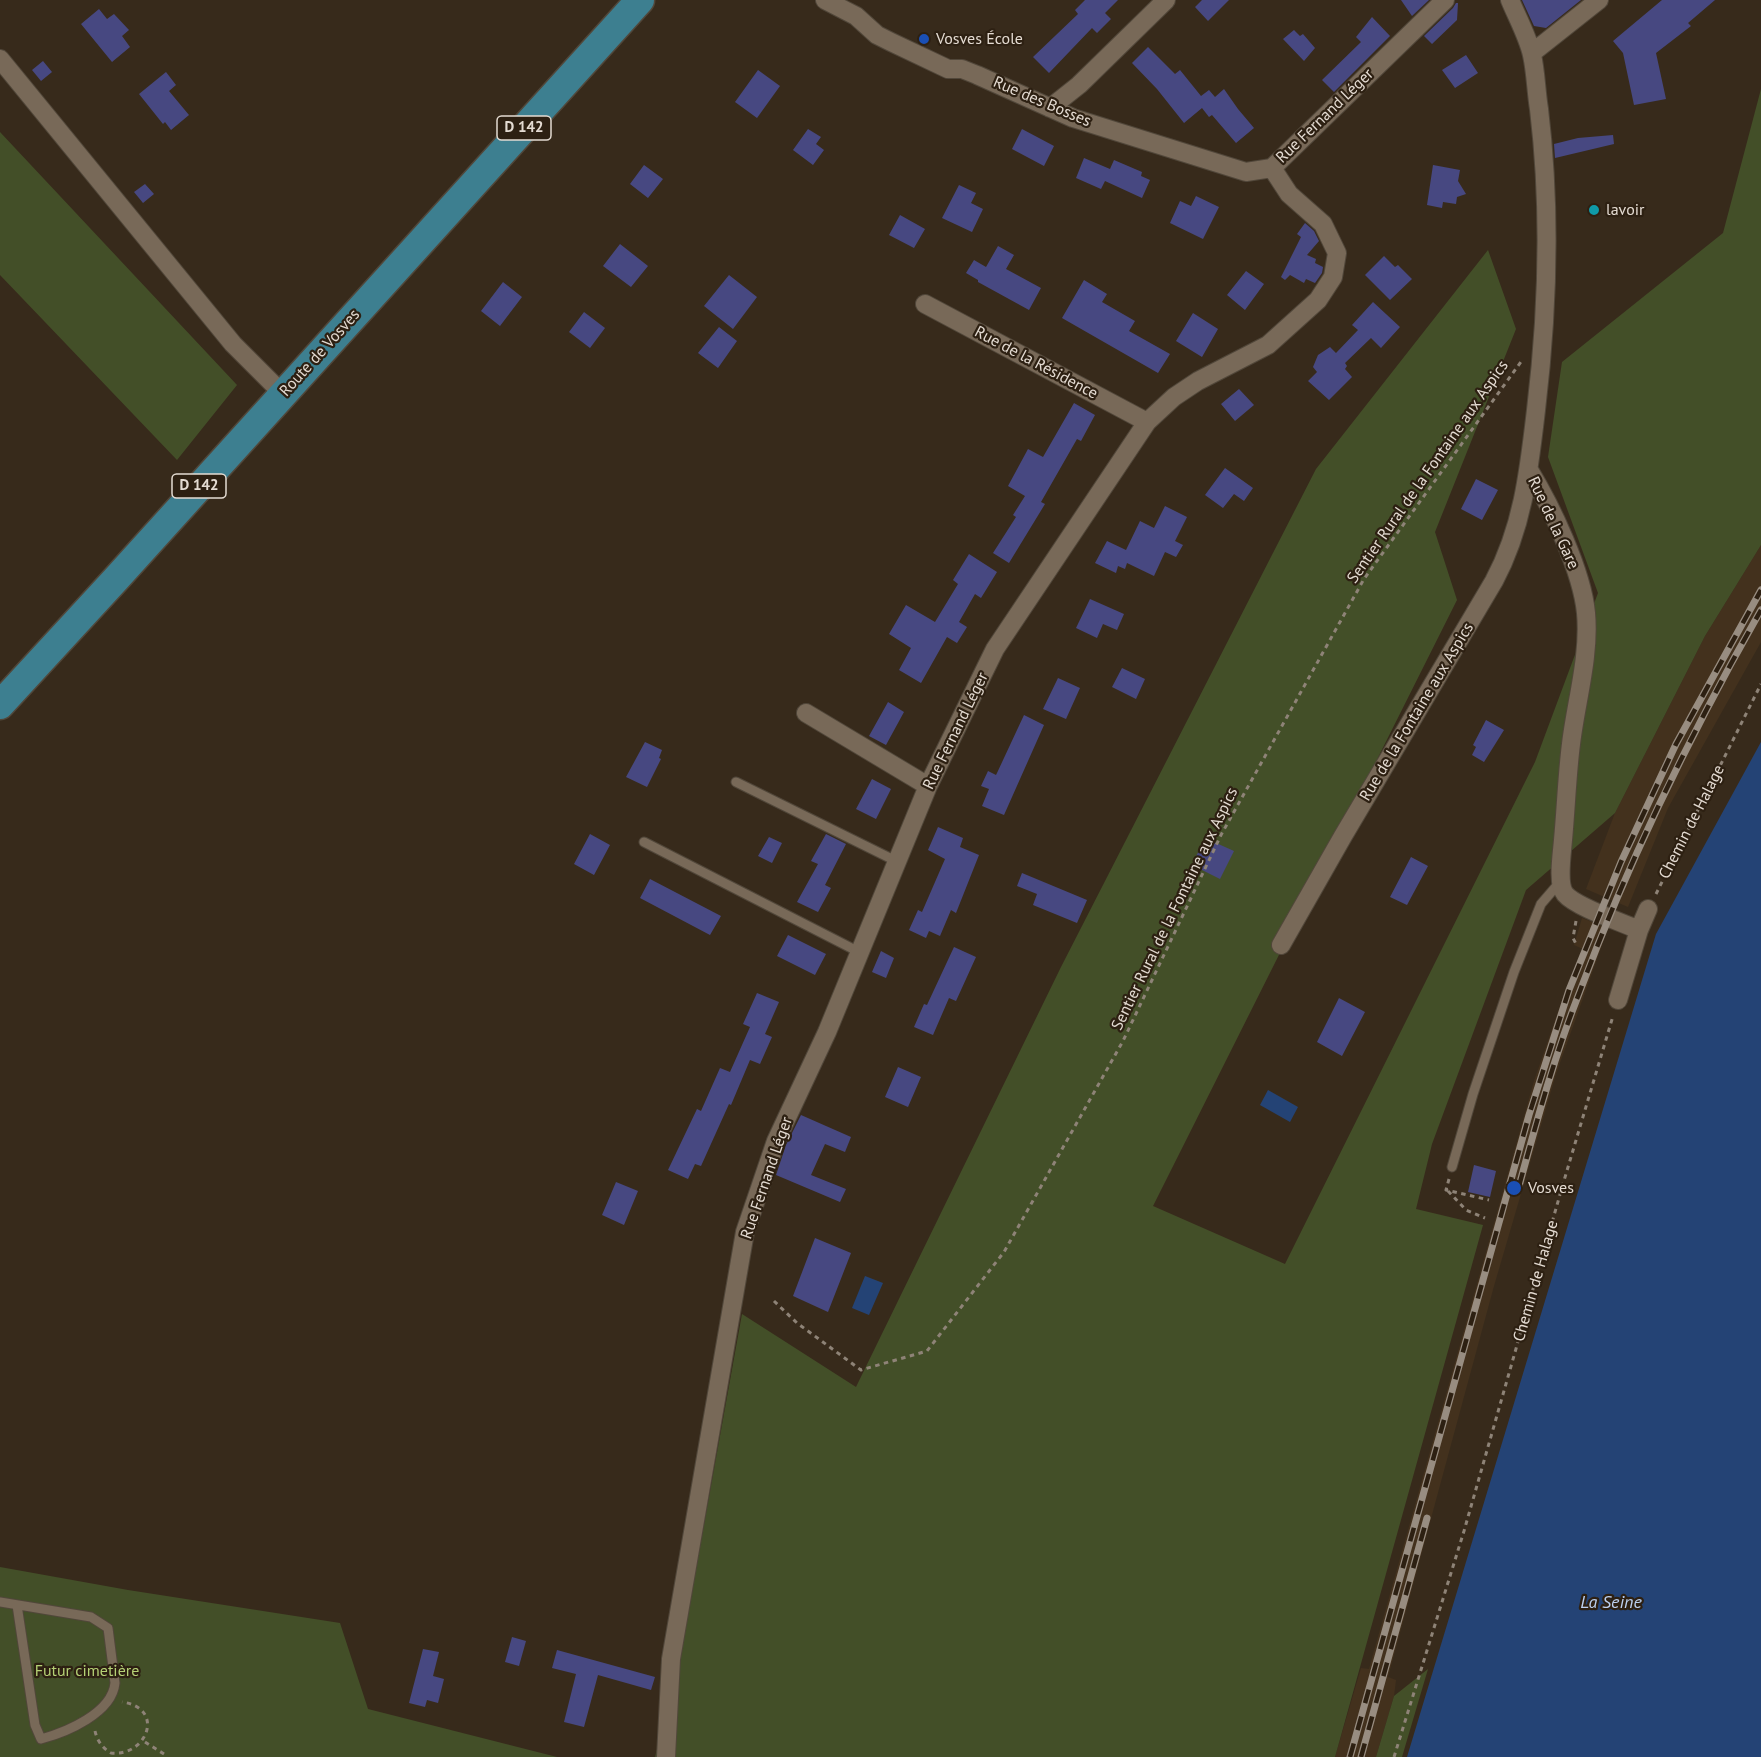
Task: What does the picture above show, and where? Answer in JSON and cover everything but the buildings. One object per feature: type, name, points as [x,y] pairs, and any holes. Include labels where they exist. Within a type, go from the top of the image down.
[{"type":"main road","name":"Route de Vosves","points":[[0,705],[640,0]]},
{"type":"street","name":"Rue des Bosses","points":[[825,0],[856,16],[877,35],[891,42],[948,69],[962,69],[1073,118],[1246,172],[1272,168]]},
{"type":"street","points":[[1050,108],[1079,85],[1166,0]]},
{"type":"street","name":"Rue Fernand Léger","points":[[666,1757],[671,1659],[745,1232],[776,1141],[828,1032],[928,786],[995,649],[1147,422],[1174,397],[1198,381],[1268,345],[1318,300],[1333,277],[1337,253],[1323,224],[1289,194],[1272,168],[1445,0]]},
{"type":"street","name":"Rue de la Gare","points":[[1510,0],[1532,53],[1542,139],[1547,239],[1545,329],[1529,470],[1546,500],[1581,585],[1586,615],[1586,644],[1570,745],[1561,880]]},
{"type":"street","points":[[1532,53],[1599,0]]},
{"type":"street","points":[[0,60],[233,344],[283,394]]},
{"type":"street","name":"Rue de la Résidence","points":[[925,304],[1147,422]]},
{"type":"street","name":"Rue de la Fontaine aux Aspics","points":[[1281,945],[1504,562],[1516,532],[1529,470]]},
{"type":"street","points":[[806,713],[928,786]]},
{"type":"street","points":[[1561,880],[1565,894],[1581,905],[1639,930]]},
{"type":"street","points":[[1618,1000],[1639,930],[1648,909]]},
{"type":"lane","points":[[736,782],[898,862]]},
{"type":"lane","points":[[644,842],[861,953]]},
{"type":"lane","points":[[1452,1167],[1473,1095],[1514,972],[1541,904],[1561,880]]},
{"type":"lane","points":[[0,1602],[91,1617],[108,1628],[115,1683],[111,1698],[95,1714],[60,1734],[41,1739],[35,1725],[17,1605]]},
{"type":"path","name":"Sentier Rural de la Fontaine aux Aspics","points":[[774,1301],[797,1323],[861,1370],[927,1351],[1004,1252],[1123,1041],[1221,835],[1364,579],[1524,358]]},
{"type":"path","name":"Chemin de Halage","points":[[1648,909],[1761,684]]},
{"type":"path","points":[[1577,946],[1573,938],[1574,927],[1581,905]]},
{"type":"path","name":"Chemin de Halage","points":[[1394,1757],[1464,1531],[1618,1000]]},
{"type":"path","points":[[1446,1190],[1452,1167]]},
{"type":"path","points":[[1446,1190],[1489,1200]]},
{"type":"path","points":[[1446,1190],[1466,1210],[1485,1218]]},
{"type":"path","points":[[95,1714],[96,1737],[106,1750],[114,1754],[130,1754],[138,1750],[144,1742],[148,1728],[143,1712],[129,1703],[111,1698]]},
{"type":"path","points":[[144,1742],[164,1754]]},
{"type":"shaded area","points":[[1761,545],[1761,642],[1668,808],[1628,907],[1586,889],[1615,813],[1705,636]]},
{"type":"shaded area","points":[[1582,918],[1608,928],[1556,1074],[1494,1286],[1388,1677],[1396,1680],[1394,1696],[1376,1757],[1335,1757],[1361,1668],[1369,1669],[1534,1081],[1566,989],[1583,949],[1574,945]]},
{"type":"green space","points":[[1761,89],[1761,545],[1705,636],[1615,813],[1526,890],[1432,1144],[1416,1209],[1483,1225],[1335,1757],[655,1757],[683,1641],[742,1314],[856,1387],[1061,967],[1316,469],[1488,250],[1516,329],[1435,532],[1457,600],[1153,1206],[1285,1264],[1535,762],[1598,593],[1548,457],[1562,362],[1723,233]]},
{"type":"green space","points":[[0,132],[237,385],[177,460],[0,275]]},
{"type":"green space","name":"Futur cimetière","points":[[0,1567],[128,1590],[340,1623],[368,1709],[557,1757],[0,1757]]},
{"type":"green space","points":[[1428,1669],[1402,1757],[1376,1757],[1394,1696]]},
{"type":"water","name":"La Seine","points":[[1761,742],[1761,1757],[1407,1757],[1656,934]]},
{"type":"water","points":[[1268,1090],[1298,1107],[1290,1122],[1260,1105]]},
{"type":"water","points":[[865,1276],[883,1283],[869,1315],[852,1308]]},
{"type":"railway","points":[[1350,1757],[1529,1115],[1569,990],[1621,862],[1676,744],[1761,590]]},
{"type":"railway","points":[[1519,1186],[1562,1039],[1599,941],[1686,749],[1761,610]]},
{"type":"railway","points":[[1361,1757],[1427,1518]]},
{"type":"place","name":"Vosves École","points":[[924,39]]},
{"type":"place","name":"lavoir","points":[[1594,210]]},
{"type":"place","name":"Vosves","points":[[1514,1188]]}]
